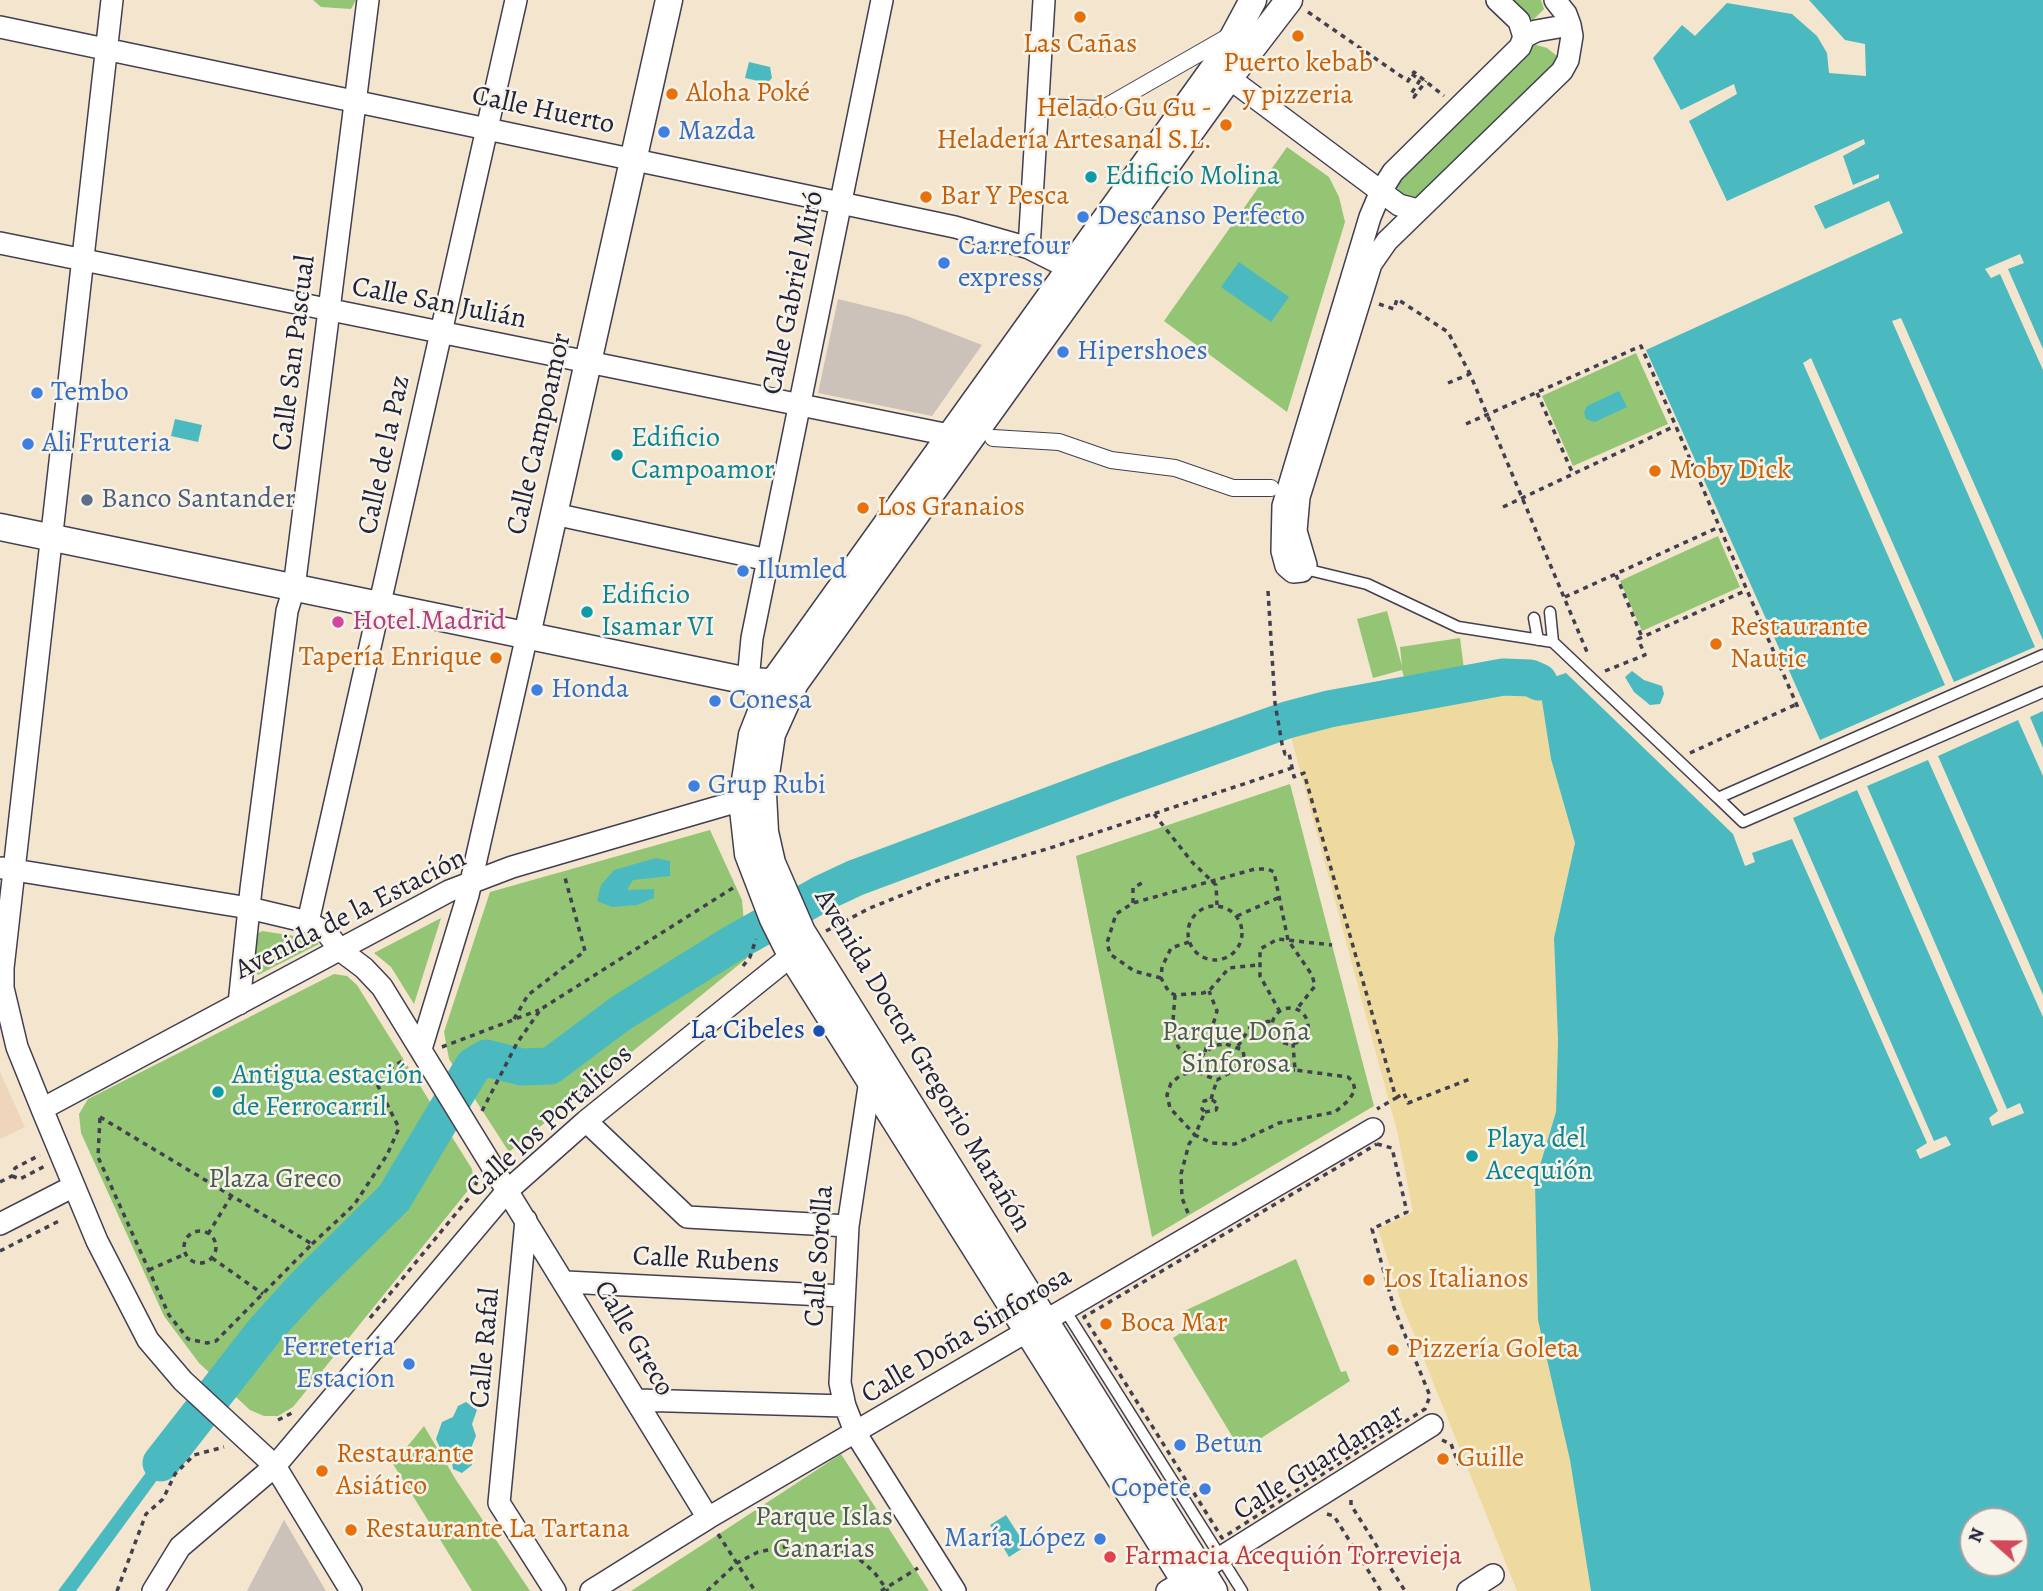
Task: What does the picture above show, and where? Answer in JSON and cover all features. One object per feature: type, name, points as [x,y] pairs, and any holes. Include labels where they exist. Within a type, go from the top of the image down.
[{"type":"street","points":[[113,0],[53,538],[7,869],[3,988],[17,1047],[42,1110],[132,1311],[158,1354],[183,1381],[275,1466],[351,1591]]},
{"type":"street","name":"Calle San Pascual","points":[[239,1004],[287,611],[294,588],[368,0]]},
{"type":"street","name":"Calle de la Paz","points":[[308,922],[516,0]]},
{"type":"street","name":"Calle Campoamor","points":[[472,881],[669,0]]},
{"type":"street","name":"Calle Gabriel Miró","points":[[772,683],[752,638],[882,0]]},
{"type":"street","points":[[1029,247],[1044,0]]},
{"type":"street","name":"Avenida Doctor Gregorio Marañón","points":[[1196,1580],[1046,1321],[755,873],[738,801],[752,735],[772,683],[1238,31],[1253,0]]},
{"type":"street","points":[[1270,0],[1229,78],[1399,205],[1418,210]]},
{"type":"street","points":[[1497,0],[1519,21],[1524,37],[1520,47],[1393,172],[1370,217],[1283,506],[1280,528],[1284,559],[1293,572],[1305,569],[1296,531],[1299,497],[1365,279],[1377,253],[1562,71],[1571,47],[1570,25],[1555,0]]},
{"type":"street","name":"Avenida Doctor Gregorio Marañón","points":[[772,683],[1229,78],[1296,4]]},
{"type":"street","points":[[1524,37],[1536,31],[1570,25]]},
{"type":"street","name":"Calle Huerto","points":[[0,27],[955,227],[1029,247],[1069,268]]},
{"type":"street","points":[[1036,107],[1102,109],[1238,31]]},
{"type":"street","name":"Calle San Julián","points":[[0,243],[949,435]]},
{"type":"street","points":[[993,438],[1059,442],[1111,460],[1175,468],[1233,488],[1271,488]]},
{"type":"street","points":[[554,514],[768,560]]},
{"type":"street","points":[[0,527],[772,683]]},
{"type":"street","name":"Avenida Doctor Gregorio Marañón","points":[[755,873],[763,814],[765,764],[780,711],[772,683]]},
{"type":"street","name":"Avenida de la Estación","points":[[42,1110],[429,900],[472,881],[738,801]]},
{"type":"street","points":[[7,869],[249,908],[308,922],[327,933],[340,950],[382,987],[423,1052],[474,1121],[507,1191]]},
{"type":"street","points":[[423,1052],[472,881]]},
{"type":"street","name":"Avenida Doctor Gregorio Marañón","points":[[801,941],[870,1080],[1046,1321]]},
{"type":"street","name":"Calle los Portalicos","points":[[153,1591],[166,1564],[194,1532],[275,1466],[507,1191],[586,1121],[801,941]]},
{"type":"street","name":"Calle Sorolla","points":[[870,1080],[848,1226],[841,1383],[845,1406],[856,1434],[955,1591]]},
{"type":"street","points":[[586,1121],[687,1217],[848,1226]]},
{"type":"street","name":"Calle Doña Sinforosa","points":[[591,1591],[708,1518],[856,1434],[1375,1127]]},
{"type":"street","points":[[0,1224],[74,1186]]},
{"type":"street","name":"Calle Greco","points":[[507,1191],[566,1282],[708,1518]]},
{"type":"street","name":"Calle Rafal","points":[[526,1220],[499,1503],[555,1591]]},
{"type":"street","name":"Calle Rubens","points":[[566,1282],[843,1296]]},
{"type":"street","points":[[636,1400],[845,1406]]},
{"type":"street","name":"Calle Guardamar","points":[[1196,1580],[1428,1427]]},
{"type":"street","points":[[1468,1591],[1493,1575]]},
{"type":"lane","points":[[1305,569],[1367,584],[1458,627],[1553,642],[1743,822],[2043,692]]},
{"type":"lane","points":[[1550,612],[1553,642]]},
{"type":"lane","points":[[1534,618],[1538,640]]},
{"type":"lane","points":[[1718,798],[2043,655]]},
{"type":"lane","points":[[1196,1580],[1242,1591]]},
{"type":"path","points":[[1296,4],[1408,81],[1412,74]]},
{"type":"path","points":[[1412,74],[1414,72],[1446,97]]},
{"type":"path","points":[[1412,74],[1420,80],[1411,94],[1414,97],[1426,81]]},
{"type":"path","points":[[1377,304],[1394,309],[1397,299],[1448,332],[1488,414],[1591,662]]},
{"type":"path","points":[[1466,424],[1641,346],[1799,710]]},
{"type":"path","points":[[1447,383],[1470,374]]},
{"type":"path","points":[[1537,392],[1573,474]]},
{"type":"path","points":[[1503,508],[1675,426]]},
{"type":"path","points":[[1565,597],[1719,527]]},
{"type":"path","points":[[1616,575],[1643,637]]},
{"type":"path","points":[[1597,675],[1645,655],[1638,639],[1747,590]]},
{"type":"path","points":[[1268,591],[1275,703],[1282,744],[1285,754],[1289,753],[1294,777],[1304,773],[1396,1098]]},
{"type":"path","points":[[1684,756],[1797,704]]},
{"type":"path","points":[[801,941],[870,908],[942,879],[1154,814],[1292,768]]},
{"type":"path","points":[[1154,814],[1192,862],[1213,880],[1218,894],[1217,905]]},
{"type":"path","points":[[514,1019],[527,995],[585,951],[563,867]]},
{"type":"path","points":[[1161,978],[1134,971],[1110,954],[1107,943],[1116,914],[1133,903],[1213,880],[1255,869],[1274,872],[1288,940],[1312,975],[1315,986],[1296,1010],[1280,1012],[1273,1021],[1253,1023],[1238,1046]]},
{"type":"path","points":[[312,1244],[100,1117],[98,1157],[175,1325],[181,1334],[197,1343],[216,1341],[354,1205],[387,1155],[398,1128],[374,1077],[423,1052],[541,1009],[755,873]]},
{"type":"path","points":[[1133,903],[1133,888],[1142,883]]},
{"type":"path","points":[[1237,916],[1280,897]]},
{"type":"path","points":[[1217,905],[1237,916],[1242,931],[1239,946],[1228,957],[1212,960],[1198,954],[1189,942],[1188,926],[1196,913],[1217,905]]},
{"type":"path","points":[[1280,1012],[1260,976],[1258,953],[1265,944],[1278,939],[1332,945]]},
{"type":"path","points":[[1189,942],[1171,948],[1162,967],[1161,978],[1169,992],[1175,995],[1191,996],[1209,991],[1229,968],[1258,965]]},
{"type":"path","points":[[1228,957],[1229,968]]},
{"type":"path","points":[[1197,1063],[1205,1052],[1217,1011],[1209,991]]},
{"type":"path","points":[[1175,995],[1173,1021],[1178,1047],[1184,1056],[1197,1063],[1199,1070],[1209,1079],[1217,1080],[1245,1064],[1262,1070],[1295,1070],[1348,1077],[1353,1082],[1354,1090],[1349,1100],[1335,1112],[1279,1123],[1235,1144],[1212,1143],[1195,1135],[1170,1108],[1167,1096],[1171,1083],[1181,1075],[1199,1070]]},
{"type":"path","points":[[474,1121],[517,1043],[541,1009]]},
{"type":"path","points":[[1273,1021],[1277,1039],[1293,1044],[1303,1038],[1308,1028],[1305,1017],[1296,1010]]},
{"type":"path","points":[[1293,1044],[1295,1070]]},
{"type":"path","points":[[1205,1052],[1216,1045],[1238,1046]]},
{"type":"path","points":[[1238,1046],[1246,1057],[1245,1064]]},
{"type":"path","points":[[1459,1465],[1451,1444],[1428,1427],[1425,1409],[1430,1396],[1394,1308],[1372,1228],[1406,1212],[1392,1148],[1375,1127],[1396,1098],[1404,1093],[1408,1104],[1471,1079]]},
{"type":"path","points":[[1190,1217],[1180,1189],[1183,1162],[1205,1112],[1202,1105],[1211,1099],[1217,1080]]},
{"type":"path","points":[[1205,1112],[1213,1112],[1218,1107],[1211,1099]]},
{"type":"path","points":[[0,1182],[12,1176],[15,1168],[42,1155]]},
{"type":"path","points":[[12,1176],[20,1179],[43,1167]]},
{"type":"path","points":[[362,1327],[472,1194],[478,1179]]},
{"type":"path","points":[[208,1234],[232,1195]]},
{"type":"path","points":[[0,1251],[59,1221]]},
{"type":"path","points":[[197,1231],[208,1234],[216,1248],[212,1258],[198,1263],[185,1254],[187,1237],[197,1231]]},
{"type":"path","points":[[149,1270],[185,1254]]},
{"type":"path","points":[[212,1258],[263,1294]]},
{"type":"path","points":[[278,1420],[293,1411]]},
{"type":"path","points":[[117,1591],[146,1514],[163,1499],[175,1475],[194,1455],[224,1447]]},
{"type":"path","points":[[1352,1494],[1350,1505],[1405,1591]]},
{"type":"path","points":[[1329,1514],[1334,1516],[1381,1591]]},
{"type":"path","points":[[708,1518],[755,1591]]},
{"type":"path","points":[[707,1591],[737,1563],[779,1546],[821,1545],[859,1559],[887,1589]]},
{"type":"path","points":[[881,1591],[921,1566]]},
{"type":"shaded area","points":[[838,299],[907,316],[982,345],[932,416],[818,393]]},
{"type":"shaded area","points":[[0,1072],[25,1127],[0,1139]]},
{"type":"shaded area","points":[[284,1520],[326,1591],[247,1591]]},
{"type":"green space","points":[[313,0],[356,0],[351,9],[321,7]]},
{"type":"green space","points":[[1509,0],[1541,0],[1544,9],[1532,21]]},
{"type":"green space","points":[[1533,44],[1547,48],[1557,56],[1555,69],[1417,197],[1404,196],[1396,187],[1401,175]]},
{"type":"green space","points":[[1287,147],[1329,177],[1339,197],[1345,222],[1287,412],[1164,321]]},
{"type":"green space","points":[[1636,353],[1668,424],[1573,466],[1542,396]]},
{"type":"green space","points":[[1718,536],[1740,587],[1642,631],[1620,581]]},
{"type":"green space","points":[[1387,611],[1402,666],[1400,647],[1460,638],[1464,669],[1404,677],[1402,670],[1373,678],[1357,619]]},
{"type":"green space","name":"Parque Doña Sinforosa","points":[[1290,784],[1374,1106],[1152,1237],[1076,856]]},
{"type":"green space","points":[[710,830],[742,900],[747,958],[509,1152],[449,1059],[444,1032],[490,892]]},
{"type":"green space","points":[[441,918],[414,1004],[391,967],[374,953]]},
{"type":"green space","points":[[262,931],[314,939],[319,944],[258,975],[251,968],[257,934]]},
{"type":"green space","name":"Plaza Greco","points":[[334,974],[347,976],[357,985],[472,1169],[474,1183],[293,1407],[278,1416],[264,1416],[250,1410],[199,1363],[164,1316],[81,1133],[79,1114],[88,1099]]},
{"type":"green space","points":[[1296,1259],[1341,1372],[1346,1371],[1350,1381],[1241,1451],[1173,1338],[1188,1328],[1180,1313]]},
{"type":"green space","points":[[424,1426],[456,1480],[530,1591],[472,1591],[393,1464]]},
{"type":"green space","name":"Parque Islas Canarias","points":[[841,1454],[929,1591],[631,1591],[719,1534]]},
{"type":"sand","name":"Playa del Acequión","points":[[1539,682],[1551,759],[1575,843],[1554,938],[1558,1040],[1556,1112],[1535,1182],[1570,1460],[1591,1591],[1517,1591],[1402,1305],[1378,1229],[1413,1212],[1397,1131],[1291,737],[1403,705],[1516,690],[1521,695]]},
{"type":"water","points":[[1809,0],[2043,0],[2043,349],[2008,269],[2024,263],[2020,254],[1985,269],[1991,278],[2000,274],[2043,370],[2043,640],[1901,318],[1892,321],[2035,647],[1954,682],[1811,358],[1803,363],[1945,685],[1820,740],[1646,350],[1903,233],[1889,201],[1825,229],[1814,206],[1879,178],[1879,174],[1853,185],[1843,156],[1865,144],[1864,139],[1727,201],[1689,121],[1737,94],[1734,84],[1681,110],[1653,58],[1682,25],[1695,36],[1727,3],[1792,14],[1817,36],[1827,53],[1829,73],[1866,76],[1865,44],[1845,40]]},
{"type":"water","points":[[749,62],[770,67],[772,78],[767,83],[745,78]]},
{"type":"water","points":[[1239,262],[1289,297],[1271,322],[1221,287]]},
{"type":"water","points":[[1619,391],[1627,407],[1595,422],[1586,419],[1584,412],[1587,406]]},
{"type":"water","points":[[175,419],[202,425],[198,442],[171,436]]},
{"type":"water","points":[[1632,671],[1644,680],[1662,686],[1664,694],[1660,704],[1650,705],[1634,692],[1625,677]]},
{"type":"water","points":[[1566,673],[1733,834],[1745,866],[1755,862],[1752,853],[1792,839],[1927,1143],[1916,1150],[1920,1159],[1951,1145],[1946,1136],[1934,1141],[1793,818],[1857,790],[1998,1111],[1989,1118],[1992,1126],[2024,1113],[2020,1103],[2007,1109],[1867,786],[1928,760],[2043,1017],[2043,1591],[1591,1591],[1570,1460],[1538,1320],[1535,1182],[1556,1112],[1558,1040],[1554,938],[1575,843],[1551,759],[1539,682]]},
{"type":"water","points":[[2043,711],[2043,748],[2030,717]]},
{"type":"water","points":[[2018,720],[2043,776],[2043,995],[1938,756]]},
{"type":"water","points":[[656,858],[670,861],[670,876],[633,880],[627,890],[654,889],[654,898],[637,905],[612,907],[597,901],[601,885],[614,870]]},
{"type":"water","points":[[466,1402],[477,1410],[472,1424],[476,1436],[469,1453],[472,1465],[462,1473],[453,1469],[451,1457],[441,1450],[436,1439],[442,1422],[453,1417],[458,1406]]},
{"type":"water","points":[[185,1420],[195,1428],[76,1591],[58,1591]]},
{"type":"water","points":[[1006,1515],[1026,1546],[1009,1557],[990,1525]]},
{"type":"waterway","points":[[161,1463],[265,1330],[305,1286],[394,1198],[473,1066],[486,1058],[522,1067],[550,1066],[621,1013],[732,944],[823,893],[855,878],[1118,780],[1287,720],[1329,709],[1503,677],[1530,678],[1539,682]]},
{"type":"place","name":"Las Cañas","points":[[1080,17]]},
{"type":"place","name":"Puerto kebab y pizzeria","points":[[1298,36]]},
{"type":"place","name":"Aloha Poké","points":[[672,94]]},
{"type":"place","name":"Helado Gu Gu - Heladería Artesanal S.L.","points":[[1226,125]]},
{"type":"place","name":"Mazda","points":[[664,132]]},
{"type":"place","name":"Edificio Molina","points":[[1091,177]]},
{"type":"place","name":"Bar Y Pesca","points":[[926,197]]},
{"type":"place","name":"Descanso Perfecto","points":[[1083,217]]},
{"type":"place","name":"Carrefour express","points":[[944,263]]},
{"type":"place","name":"Hipershoes","points":[[1063,352]]},
{"type":"place","name":"Tembo","points":[[37,393]]},
{"type":"place","name":"Ali Fruteria","points":[[28,444]]},
{"type":"place","name":"Edificio Campoamor","points":[[617,455]]},
{"type":"place","name":"Moby Dick","points":[[1655,471]]},
{"type":"place","name":"Banco Santander","points":[[87,500]]},
{"type":"place","name":"Los Granaios","points":[[863,508]]},
{"type":"place","name":"Ilumled","points":[[743,571]]},
{"type":"place","name":"Edificio Isamar VI","points":[[587,612]]},
{"type":"place","name":"Hotel Madrid","points":[[338,622]]},
{"type":"place","name":"Restaurante Nautic","points":[[1716,644]]},
{"type":"place","name":"Tapería Enrique","points":[[496,658]]},
{"type":"place","name":"Honda","points":[[537,690]]},
{"type":"place","name":"Conesa","points":[[715,701]]},
{"type":"place","name":"Grup Rubi","points":[[694,786]]},
{"type":"place","name":"La Cibeles","points":[[819,1031]]},
{"type":"place","name":"Antigua estación de Ferrocarril","points":[[218,1092]]},
{"type":"place","name":"Playa del Acequión","points":[[1472,1156]]},
{"type":"place","name":"Los Italianos","points":[[1369,1280]]},
{"type":"place","name":"Boca Mar","points":[[1106,1324]]},
{"type":"place","name":"Pizzería Goleta","points":[[1393,1350]]},
{"type":"place","name":"Ferreteria Estacion","points":[[409,1364]]},
{"type":"place","name":"Betun","points":[[1180,1445]]},
{"type":"place","name":"Guille","points":[[1443,1459]]},
{"type":"place","name":"Restaurante Asiático","points":[[322,1471]]},
{"type":"place","name":"Copete","points":[[1205,1489]]},
{"type":"place","name":"Restaurante La Tartana","points":[[351,1530]]},
{"type":"place","name":"María López","points":[[1100,1539]]},
{"type":"place","name":"Farmacia Acequión Torrevieja","points":[[1110,1557]]}]
